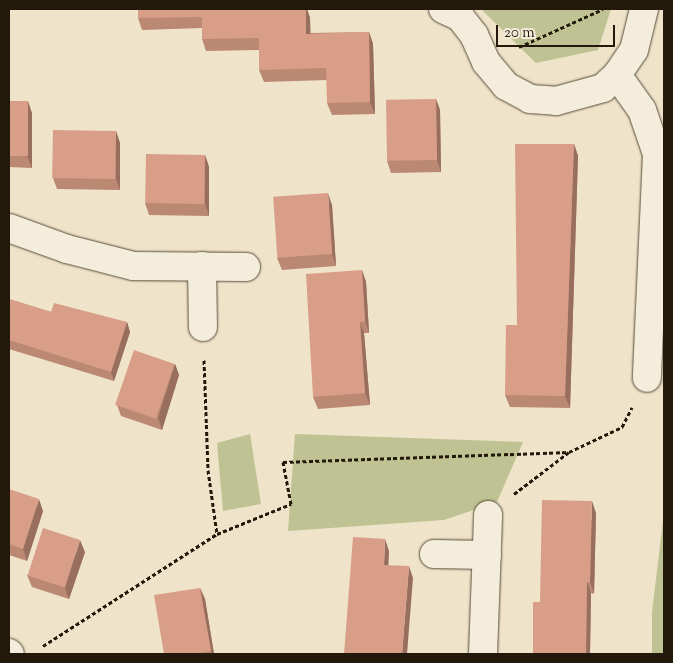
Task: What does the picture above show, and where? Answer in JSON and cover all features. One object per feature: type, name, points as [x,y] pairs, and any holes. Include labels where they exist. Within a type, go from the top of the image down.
[{"type":"street","points":[[443,9],[460,17],[474,35],[486,62],[506,86],[530,100],[556,101],[585,95],[603,88],[618,75],[634,50],[644,9]]},
{"type":"street","points":[[618,75],[642,110],[657,154],[647,378]]},
{"type":"street","points":[[9,228],[67,249],[133,266],[246,267]]},
{"type":"street","points":[[202,266],[203,327]]},
{"type":"street","points":[[483,654],[488,515]]},
{"type":"street","points":[[434,554],[486,555]]},
{"type":"path","points":[[486,62],[603,9]]},
{"type":"path","points":[[203,327],[208,470],[217,534]]},
{"type":"path","points":[[488,515],[569,452],[622,427],[647,378]]},
{"type":"path","points":[[38,649],[217,534],[291,504],[283,462],[569,452]]},
{"type":"green space","points":[[481,9],[611,9],[598,50],[536,63]]},
{"type":"green space","points":[[250,434],[261,504],[223,511],[217,443]]},
{"type":"green space","points":[[295,434],[523,442],[497,502],[444,520],[288,531]]},
{"type":"green space","points":[[664,512],[664,654],[652,654],[652,612]]},
{"type":"building","points":[[138,9],[306,9],[306,34],[369,32],[370,102],[327,103],[326,68],[259,70],[259,38],[202,39],[202,17],[138,18]]},
{"type":"building","points":[[436,99],[437,160],[387,161],[386,100]]},
{"type":"building","points":[[9,101],[28,101],[28,156],[9,156]]},
{"type":"building","points":[[53,130],[116,131],[115,179],[52,178]]},
{"type":"building","points":[[515,144],[574,144],[565,396],[505,395],[506,325],[517,325]]},
{"type":"building","points":[[146,154],[205,155],[204,204],[145,203]]},
{"type":"building","points":[[328,193],[332,254],[277,258],[273,197]]},
{"type":"building","points":[[362,270],[365,321],[360,322],[365,393],[313,397],[306,274]]},
{"type":"building","points":[[9,299],[51,312],[54,303],[127,322],[111,372],[9,340]]},
{"type":"building","points":[[134,350],[175,364],[156,419],[115,405]]},
{"type":"building","points":[[9,489],[39,499],[23,549],[9,544]]},
{"type":"building","points":[[542,500],[592,501],[590,582],[587,582],[586,654],[533,654],[533,602],[540,602]]},
{"type":"building","points":[[43,528],[80,540],[65,588],[28,576]]},
{"type":"building","points":[[353,537],[385,539],[384,565],[409,566],[402,654],[344,654]]},
{"type":"building","points":[[200,588],[211,651],[193,654],[164,654],[154,595]]}]
